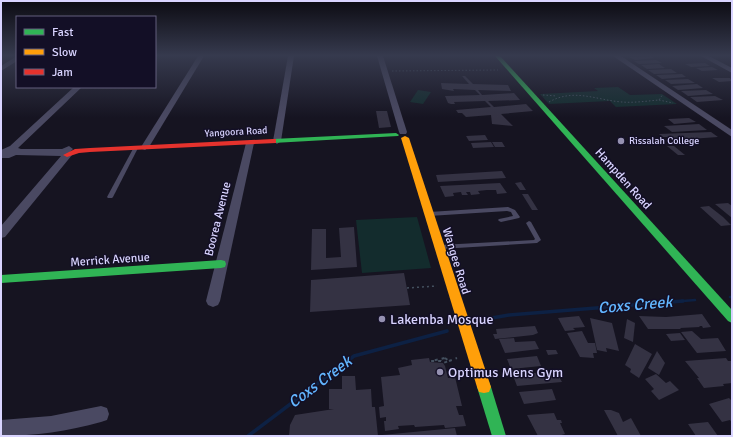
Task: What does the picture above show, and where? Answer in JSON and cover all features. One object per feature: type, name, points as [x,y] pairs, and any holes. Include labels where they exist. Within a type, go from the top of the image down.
[{"type":"street","points":[[141,148],[187,76]]},
{"type":"street","points":[[277,141],[288,76]]},
{"type":"street","name":"Wangee Road","points":[[385,76],[401,135],[429,214],[499,436]]},
{"type":"street","name":"Hampden Road","points":[[515,76],[732,318]]},
{"type":"street","points":[[646,76],[732,134]]},
{"type":"street","points":[[1,154],[7,156],[14,150],[77,88]]},
{"type":"street","name":"Yangoora Road","points":[[65,154],[78,151],[401,135]]},
{"type":"street","name":"Boorea Avenue","points":[[213,301],[250,142]]},
{"type":"street","points":[[14,150],[65,154]]},
{"type":"street","points":[[1,234],[65,154]]},
{"type":"street","name":"Merrick Avenue","points":[[1,279],[221,264]]},
{"type":"street","points":[[1,429],[45,426],[72,422],[101,414]]},
{"type":"lane","points":[[110,197],[141,148]]},
{"type":"lane","points":[[429,214],[508,209],[513,211],[516,217],[501,220]]},
{"type":"lane","points":[[439,247],[535,242],[538,240],[530,224]]},
{"type":"path","points":[[539,94],[557,96],[592,95],[620,102],[659,100],[677,103]]},
{"type":"path","points":[[659,100],[664,94]]},
{"type":"path","points":[[548,103],[557,96]]},
{"type":"path","points":[[407,288],[437,286]]},
{"type":"path","points":[[449,361],[445,358],[431,360],[441,361],[443,363],[449,361],[457,358]]},
{"type":"green space","points":[[618,87],[630,95],[662,94],[677,104],[616,107],[610,101],[549,104],[540,94],[598,91],[594,88]]},
{"type":"green space","points":[[418,90],[431,92],[423,104],[410,102]]},
{"type":"green space","points":[[417,217],[431,268],[362,273],[356,220]]},
{"type":"building","points":[[462,76],[465,76],[473,84],[508,85],[511,91],[478,90],[482,95],[514,93],[520,100],[488,101],[494,107],[526,104],[533,111],[501,114],[513,126],[492,124],[491,115],[466,117],[462,113],[458,113],[456,110],[491,107],[485,101],[454,102],[455,104],[448,103],[445,96],[480,95],[475,90],[453,89],[454,91],[442,89],[441,83],[469,84]]},
{"type":"building","points":[[658,76],[686,77],[662,79]]},
{"type":"building","points":[[712,78],[730,78],[732,81],[719,82]]},
{"type":"building","points":[[688,79],[695,83],[671,84],[665,80]]},
{"type":"building","points":[[697,84],[703,88],[678,90],[672,86]]},
{"type":"building","points":[[706,90],[713,94],[688,96],[681,91]]},
{"type":"building","points":[[715,96],[723,100],[697,102],[690,97]]},
{"type":"building","points":[[376,111],[387,111],[391,127],[379,128]]},
{"type":"building","points":[[689,118],[696,122],[674,124],[668,119]]},
{"type":"building","points":[[699,124],[707,130],[672,132],[664,126]]},
{"type":"building","points":[[711,132],[718,137],[676,140],[672,137],[663,137],[659,134]]},
{"type":"building","points":[[485,135],[488,140],[469,141],[466,136]]},
{"type":"building","points":[[491,142],[494,147],[473,148],[471,143]]},
{"type":"building","points":[[492,142],[502,142],[505,147],[495,147]]},
{"type":"building","points":[[667,146],[674,146],[685,155],[678,155]]},
{"type":"building","points":[[502,171],[506,178],[438,182],[436,175]]},
{"type":"building","points":[[521,182],[526,190],[520,190],[515,183]]},
{"type":"building","points":[[500,183],[507,193],[497,194],[496,190],[487,190],[478,191],[480,194],[471,195],[470,192],[466,192],[468,195],[462,195],[461,192],[453,193],[454,196],[445,197],[440,186]]},
{"type":"building","points":[[522,194],[528,194],[538,210],[532,210]]},
{"type":"building","points":[[728,203],[732,206],[732,218],[715,204]]},
{"type":"building","points":[[709,206],[731,225],[721,226],[700,207]]},
{"type":"building","points":[[354,227],[357,267],[311,270],[312,229],[326,229],[326,258],[341,257],[339,228]]},
{"type":"building","points":[[404,273],[410,305],[310,312],[311,280]]},
{"type":"building","points":[[702,314],[711,327],[703,328],[702,326],[699,326],[700,327],[680,328],[681,329],[648,329],[639,316],[666,317]]},
{"type":"building","points":[[579,316],[585,327],[573,328],[575,330],[565,331],[558,318]]},
{"type":"building","points":[[590,318],[612,323],[619,351],[606,348],[607,352],[597,350]]},
{"type":"building","points":[[627,319],[635,323],[633,342],[624,338]]},
{"type":"building","points":[[535,326],[538,333],[533,335],[495,339],[493,334],[497,334],[496,329]]},
{"type":"building","points":[[582,331],[588,343],[595,343],[597,353],[593,353],[594,358],[580,357],[567,333]]},
{"type":"building","points":[[692,331],[701,339],[718,338],[726,351],[697,353],[681,332]]},
{"type":"building","points":[[680,333],[685,340],[671,341],[666,334]]},
{"type":"building","points":[[514,338],[515,342],[535,341],[539,349],[505,353],[499,339]]},
{"type":"building","points":[[635,344],[652,354],[639,378],[630,372],[631,369],[625,365]]},
{"type":"building","points":[[546,350],[556,350],[558,354],[548,355]]},
{"type":"building","points":[[657,351],[665,363],[659,375],[648,368]]},
{"type":"building","points":[[537,356],[541,366],[511,369],[507,359]]},
{"type":"building","points":[[429,358],[430,362],[443,363],[448,378],[455,377],[462,406],[456,406],[459,415],[463,415],[466,426],[445,428],[444,425],[415,427],[414,425],[398,426],[399,429],[385,431],[384,421],[386,421],[386,417],[380,418],[379,407],[384,406],[381,377],[400,375],[398,368],[412,365],[411,360]]},
{"type":"building","points":[[726,358],[728,361],[732,361],[732,383],[723,384],[724,386],[704,388],[697,378],[699,378],[685,361]]},
{"type":"building","points":[[521,369],[523,374],[556,371],[562,382],[517,386],[511,370]]},
{"type":"building","points":[[656,374],[666,383],[670,381],[679,390],[659,400],[651,391],[654,389],[645,379]]},
{"type":"building","points":[[342,376],[355,376],[356,390],[371,389],[372,407],[375,407],[378,436],[289,436],[290,425],[295,415],[334,409],[329,409],[329,389],[342,389]]},
{"type":"building","points":[[552,389],[556,400],[524,404],[519,392]]},
{"type":"building","points":[[729,398],[732,401],[732,423],[730,420],[722,422],[709,404]]},
{"type":"building","points":[[604,410],[611,410],[619,413],[623,422],[631,418],[641,436],[618,436]]},
{"type":"building","points":[[554,413],[557,420],[561,420],[562,423],[560,423],[565,434],[558,436],[538,436],[527,415]]},
{"type":"building","points":[[708,422],[718,436],[696,436],[688,424]]},
{"type":"building","points":[[455,428],[457,436],[382,436],[382,435]]},
{"type":"waterway","name":"Coxs Creek","points":[[683,301],[695,300]]},
{"type":"waterway","name":"Coxs Creek","points":[[480,320],[509,315],[683,301]]},
{"type":"waterway","name":"Coxs Creek","points":[[671,302],[683,301]]},
{"type":"waterway","name":"Coxs Creek","points":[[248,436],[354,356],[447,331]]},
{"type":"traffic: fast","points":[[515,76],[732,318]]},
{"type":"traffic: fast","points":[[273,141],[396,135]]},
{"type":"traffic: fast","points":[[1,279],[221,264]]},
{"type":"traffic: fast","points":[[484,387],[499,436]]},
{"type":"traffic: slow","points":[[405,138],[484,387]]},
{"type":"traffic: jam","points":[[67,155],[78,151],[90,150],[273,141]]},
{"type":"place","name":"Rissalah College","points":[[621,141]]},
{"type":"place","name":"Lakemba Mosque","points":[[382,319]]},
{"type":"place","name":"Optimus Mens Gym","points":[[440,372]]}]
